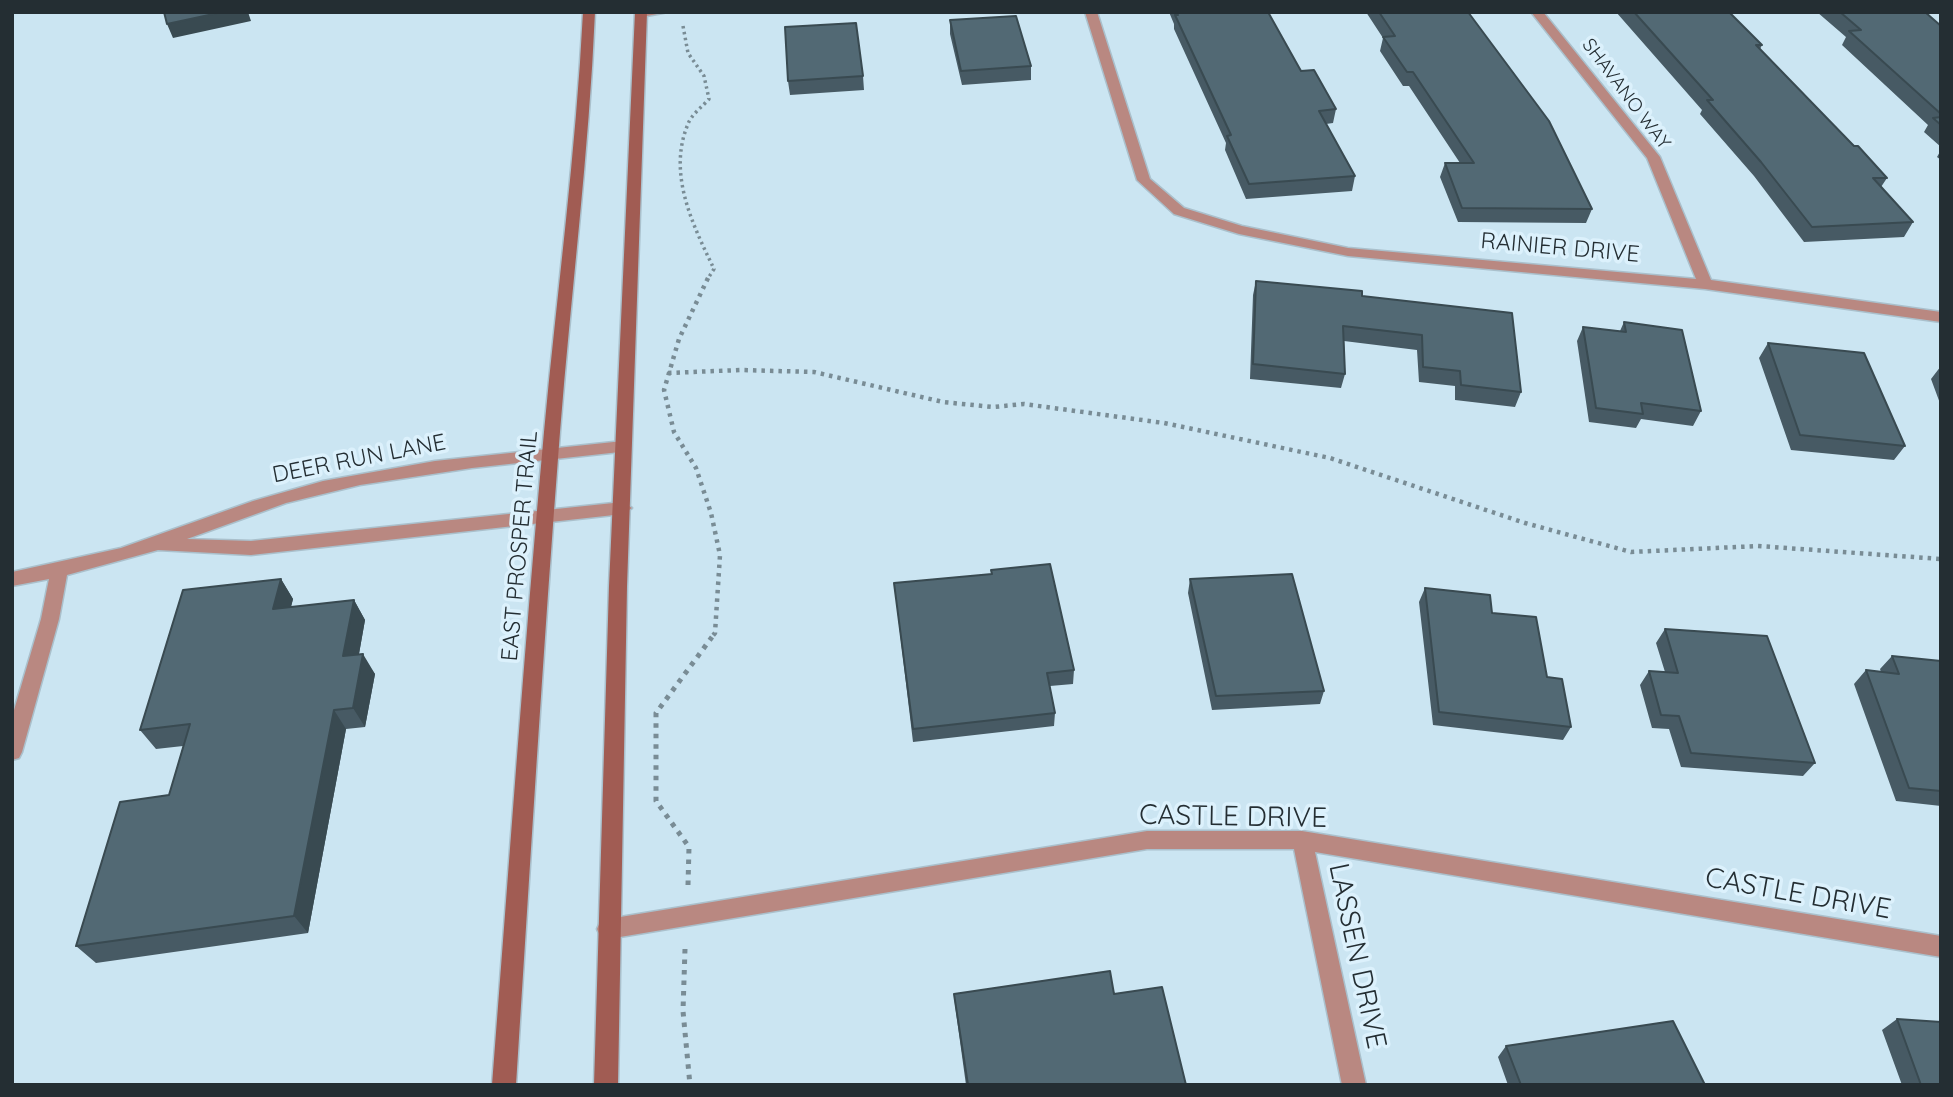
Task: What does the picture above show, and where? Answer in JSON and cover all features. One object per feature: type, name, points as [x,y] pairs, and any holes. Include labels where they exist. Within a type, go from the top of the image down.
[{"type":"main road","name":"EAST PROSPER TRAIL","points":[[505,1085],[545,517],[565,282],[584,119],[589,12]]},
{"type":"main road","points":[[606,1085],[618,586],[641,13]]},
{"type":"street","points":[[641,13],[662,12]]},
{"type":"street","name":"RAINIER DRIVE","points":[[1091,12],[1144,180],[1179,211],[1239,230],[1348,252],[1705,284],[1941,317]]},
{"type":"street","name":"SHAVANO WAY","points":[[1537,12],[1653,157],[1705,284]]},
{"type":"street","name":"DEER RUN LANE","points":[[12,579],[59,571],[154,544],[265,503],[323,487],[400,471],[623,447]]},
{"type":"street","name":"DEER RUN LANE","points":[[154,544],[251,548],[623,508]]},
{"type":"street","points":[[12,752],[50,619],[59,571]]},
{"type":"street","name":"CASTLE DRIVE","points":[[608,929],[1147,840],[1303,840],[1941,947]]},
{"type":"street","name":"LASSEN DRIVE","points":[[1303,840],[1354,1085]]},
{"type":"path","points":[[683,24],[683,36],[688,52],[704,76],[709,99],[688,122],[680,162],[687,212],[714,269],[697,297],[664,390],[674,432],[696,468],[711,513],[720,555],[715,633],[656,713],[656,801],[690,847],[683,1011],[690,1085]]},
{"type":"path","points":[[668,373],[740,370],[814,372],[943,402],[993,407],[1024,404],[1164,423],[1330,458],[1525,523],[1631,552],[1758,546],[1941,559]]},
{"type":"building","points":[[164,12],[223,12],[167,24]]},
{"type":"building","points":[[1176,12],[1268,12],[1301,71],[1314,70],[1336,109],[1319,111],[1355,176],[1249,184],[1227,136],[1231,135],[1175,15],[1178,15]]},
{"type":"building","points":[[1379,12],[1468,12],[1549,121],[1592,209],[1462,208],[1445,163],[1474,163],[1413,72],[1407,72],[1383,37],[1395,36]]},
{"type":"building","points":[[1634,12],[1729,12],[1762,45],[1756,45],[1887,178],[1873,178],[1913,222],[1812,227],[1761,162],[1707,100],[1713,100]]},
{"type":"building","points":[[1840,12],[1925,12],[1941,26],[1941,114],[1849,31],[1861,30]]},
{"type":"building","points":[[1016,16],[1031,66],[961,71],[950,20]]},
{"type":"building","points":[[856,23],[863,76],[788,81],[785,27]]},
{"type":"building","points":[[1941,117],[1941,125],[1933,118]]},
{"type":"building","points":[[1256,281],[1362,291],[1362,296],[1512,313],[1521,392],[1461,385],[1460,371],[1423,367],[1422,335],[1343,326],[1345,374],[1253,364]]},
{"type":"building","points":[[1624,322],[1682,330],[1701,411],[1641,403],[1643,414],[1596,408],[1583,327],[1626,332]]},
{"type":"building","points":[[1768,343],[1864,353],[1905,446],[1800,435]]},
{"type":"building","points":[[1050,564],[1074,670],[1047,673],[1055,713],[913,729],[894,583],[992,574],[991,570]]},
{"type":"building","points":[[1292,574],[1324,691],[1216,696],[1190,579]]},
{"type":"building","points":[[281,579],[273,609],[354,600],[343,656],[363,654],[353,708],[334,710],[294,916],[76,946],[120,802],[169,795],[190,724],[140,730],[183,590]]},
{"type":"building","points":[[1425,588],[1490,595],[1492,613],[1536,617],[1547,677],[1562,679],[1571,727],[1439,712]]},
{"type":"building","points":[[1665,629],[1767,636],[1815,763],[1691,753],[1679,716],[1661,715],[1649,671],[1678,673]]},
{"type":"building","points":[[1892,656],[1941,661],[1941,791],[1909,788],[1866,670],[1899,674]]},
{"type":"building","points":[[1110,971],[1114,994],[1162,987],[1186,1085],[968,1085],[954,994]]},
{"type":"building","points":[[1897,1019],[1941,1022],[1941,1085],[1921,1085]]},
{"type":"building","points":[[1673,1021],[1705,1085],[1521,1085],[1506,1046]]}]
